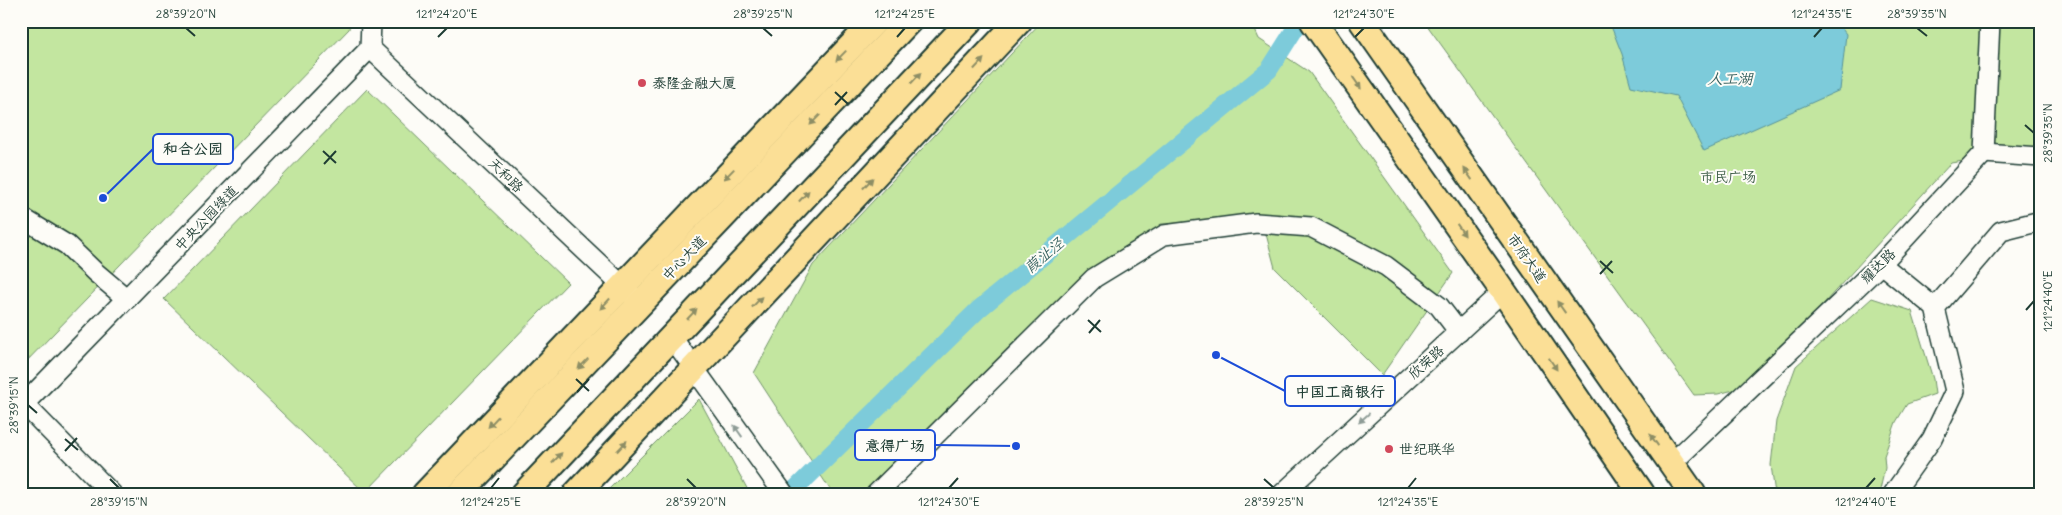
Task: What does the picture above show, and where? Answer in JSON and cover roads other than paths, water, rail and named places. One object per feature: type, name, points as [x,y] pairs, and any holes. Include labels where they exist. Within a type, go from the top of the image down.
[{"type":"main road","points":[[425,494],[875,21]]},
{"type":"main road","name":"中心大道","points":[[459,494],[910,21]]},
{"type":"main road","points":[[524,494],[970,21]]},
{"type":"main road","points":[[576,494],[1019,21]]},
{"type":"main road","points":[[1313,21],[1503,291],[1642,494]]},
{"type":"main road","name":"市府大道","points":[[1362,21],[1693,494]]},
{"type":"street","points":[[370,48],[371,21]]},
{"type":"street","points":[[1990,21],[1984,153],[2041,156]]},
{"type":"street","name":"天和路","points":[[370,48],[641,304]]},
{"type":"street","name":"中央公园绿道","points":[[23,404],[370,48]]},
{"type":"street","name":"耀达路","points":[[1671,464],[1881,264],[1984,153]]},
{"type":"street","points":[[21,217],[67,245],[127,299]]},
{"type":"street","points":[[1935,308],[2001,231],[2041,222]]},
{"type":"street","points":[[876,494],[1094,278],[1164,235],[1256,223],[1311,227],[1386,266],[1439,306],[1459,332]]},
{"type":"street","points":[[1881,264],[1935,308],[1955,391],[1932,439],[1893,494]]},
{"type":"street","name":"欣荣路","points":[[1282,494],[1503,291]]},
{"type":"street","points":[[671,336],[784,494]]},
{"type":"street","points":[[23,404],[112,494]]},
{"type":"water","name":"人工湖","points":[[1609,21],[1836,21],[1846,34],[1840,90],[1704,151],[1676,96],[1631,86],[1622,54]]},
{"type":"waterway","name":"葭沚泾","points":[[790,494],[979,309],[1269,70],[1300,21]]},
{"type":"place","name":"泰隆金融大厦","points":[[642,83]]},
{"type":"place","name":"和合公园","points":[[103,198]]},
{"type":"place","name":"中国工商银行","points":[[1216,355]]},
{"type":"place","name":"意得广场","points":[[1016,446]]},
{"type":"place","name":"世纪联华","points":[[1389,449]]},
{"type":"park label","name":"市民广场","points":[[1728,177]]}]
